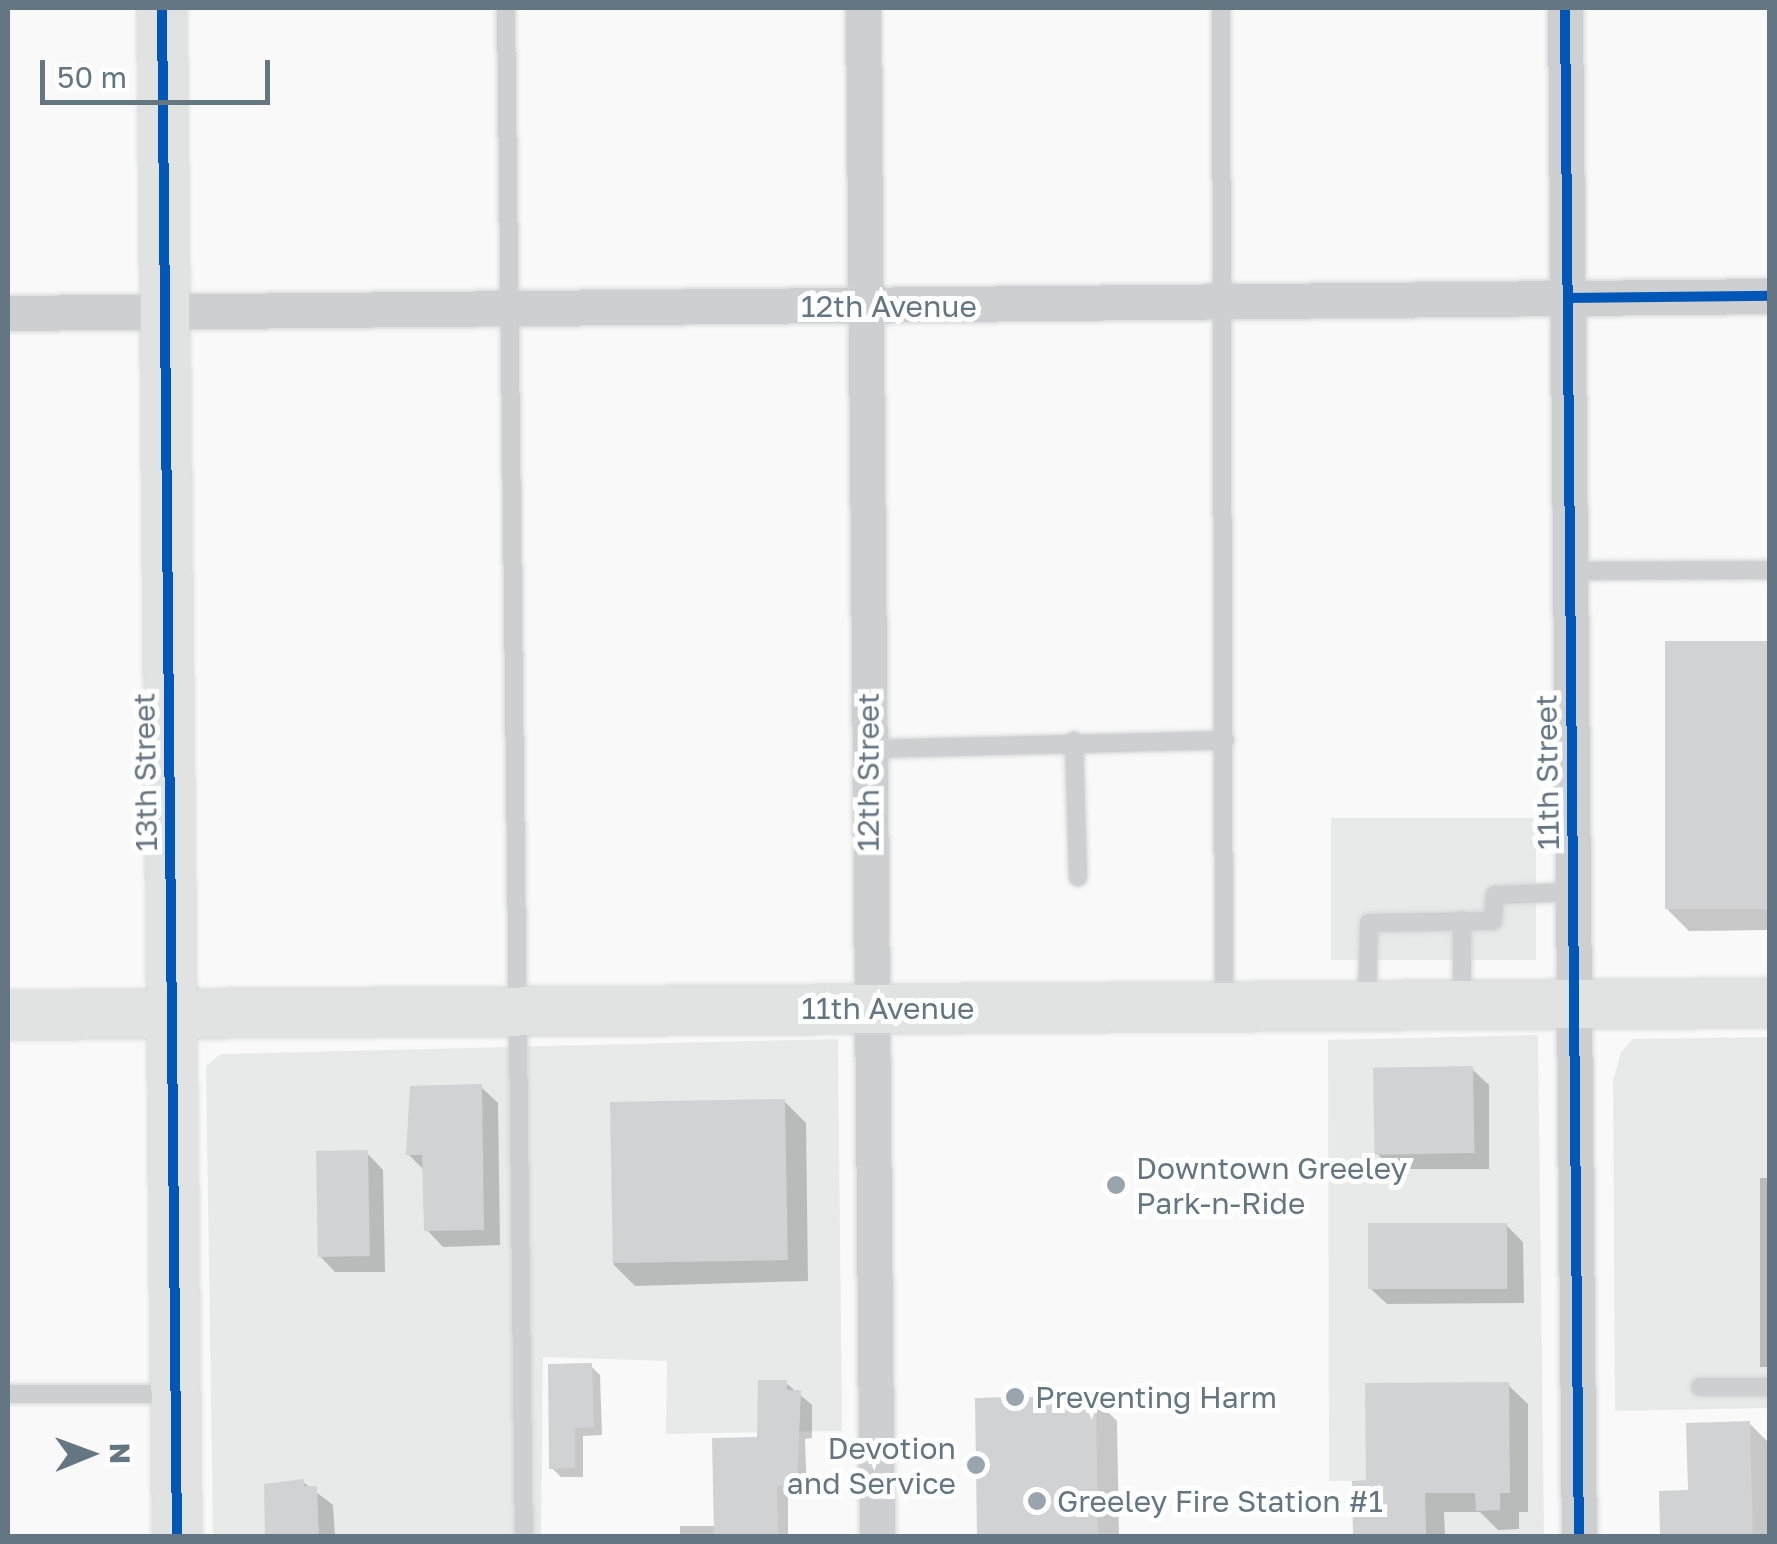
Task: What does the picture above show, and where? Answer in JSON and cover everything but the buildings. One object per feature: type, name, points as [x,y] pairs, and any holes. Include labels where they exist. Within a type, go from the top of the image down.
[{"type":"main road","name":"13th Street","points":[[162,8],[177,1536]]},
{"type":"main road","name":"11th Avenue","points":[[8,1015],[1770,1003]]},
{"type":"street","name":"12th Street","points":[[863,8],[877,1536]]},
{"type":"street","name":"11th Street","points":[[1565,8],[1579,1536]]},
{"type":"street","name":"12th Avenue","points":[[8,313],[1770,296]]},
{"type":"lane","points":[[506,8],[505,309],[522,1012],[524,1536]]},
{"type":"lane","points":[[1221,8],[1226,304],[1224,1006]]},
{"type":"lane","points":[[1570,571],[1770,570]]},
{"type":"lane","points":[[868,749],[1225,740]]},
{"type":"lane","points":[[1074,742],[1078,877]]},
{"type":"lane","points":[[1367,1005],[1370,923],[1494,920],[1495,895],[1574,892]]},
{"type":"lane","points":[[1462,920],[1462,1004]]},
{"type":"lane","points":[[1700,1387],[1770,1388]]},
{"type":"lane","points":[[8,1394],[176,1394]]},
{"type":"shaded area","points":[[1331,818],[1536,818],[1536,960],[1331,960]]},
{"type":"shaded area","points":[[1538,1035],[1544,1536],[1426,1536],[1425,1494],[1404,1493],[1404,1480],[1329,1481],[1328,1040]]},
{"type":"shaded area","points":[[1769,1037],[1769,1408],[1615,1411],[1613,1080],[1621,1052],[1633,1039]]},
{"type":"shaded area","points":[[838,1039],[842,1431],[666,1434],[667,1361],[543,1357],[541,1536],[213,1536],[206,1066],[221,1054]]},
{"type":"cycle path","points":[[162,8],[177,1536]]},
{"type":"cycle path","points":[[1565,8],[1579,1536]]},
{"type":"cycle path","points":[[1569,298],[1770,296]]},
{"type":"place","name":"Downtown Greeley Park-n-Ride","points":[[1116,1185]]},
{"type":"place","name":"Preventing Harm","points":[[1015,1397]]},
{"type":"place","name":"Devotion and Service","points":[[976,1465]]},
{"type":"place","name":"Greeley Fire Station #1","points":[[1037,1501]]}]
